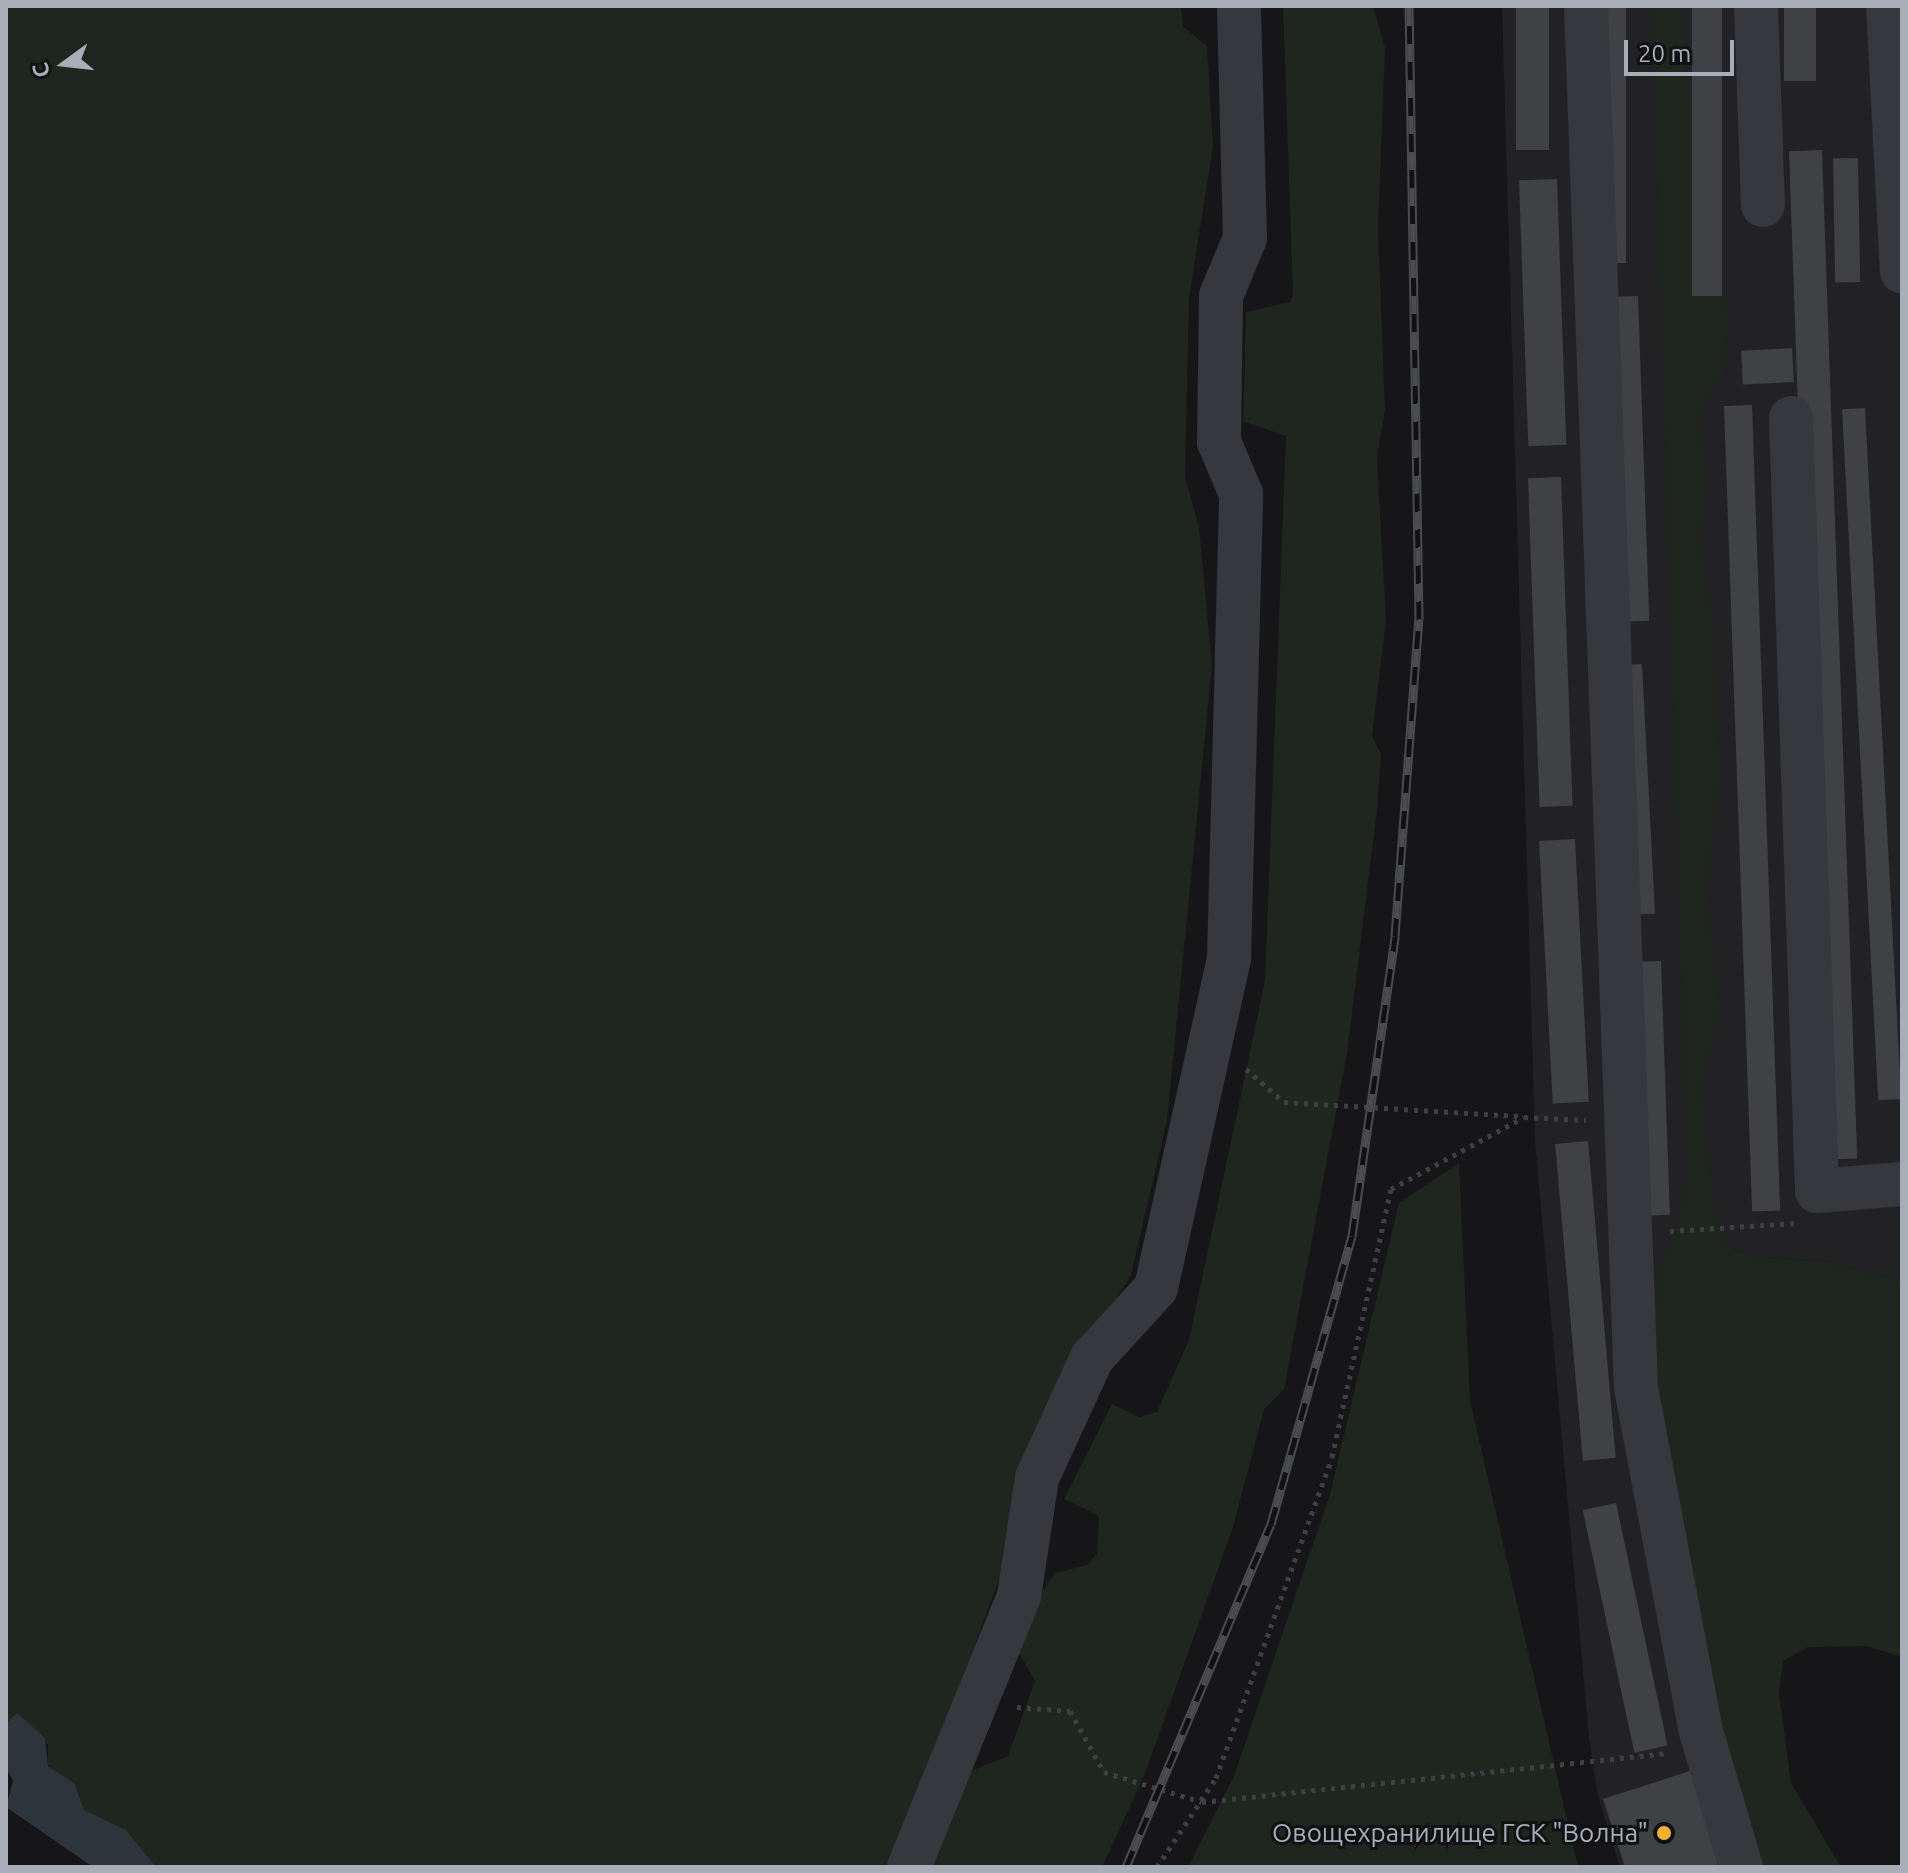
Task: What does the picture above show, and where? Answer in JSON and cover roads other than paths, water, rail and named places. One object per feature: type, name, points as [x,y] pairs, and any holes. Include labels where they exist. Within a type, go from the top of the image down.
[{"type":"lane","points":[[909,1867],[1019,1596],[1037,1478],[1092,1358],[1156,1288],[1229,959],[1241,494],[1219,442],[1221,296],[1245,238],[1239,6]]},
{"type":"lane","points":[[1586,6],[1636,1388],[1707,1757],[1741,1867]]},
{"type":"lane","points":[[1756,6],[1763,205]]},
{"type":"lane","points":[[1888,6],[1902,272]]},
{"type":"lane","points":[[1791,418],[1817,1191],[1902,1184]]},
{"type":"railway","points":[[1126,1867],[1271,1524],[1352,1236],[1395,936],[1419,619],[1409,6]]},
{"type":"place","name":"Овощехранилище ГСК \"Волна\"","points":[[1664,1833]]}]
